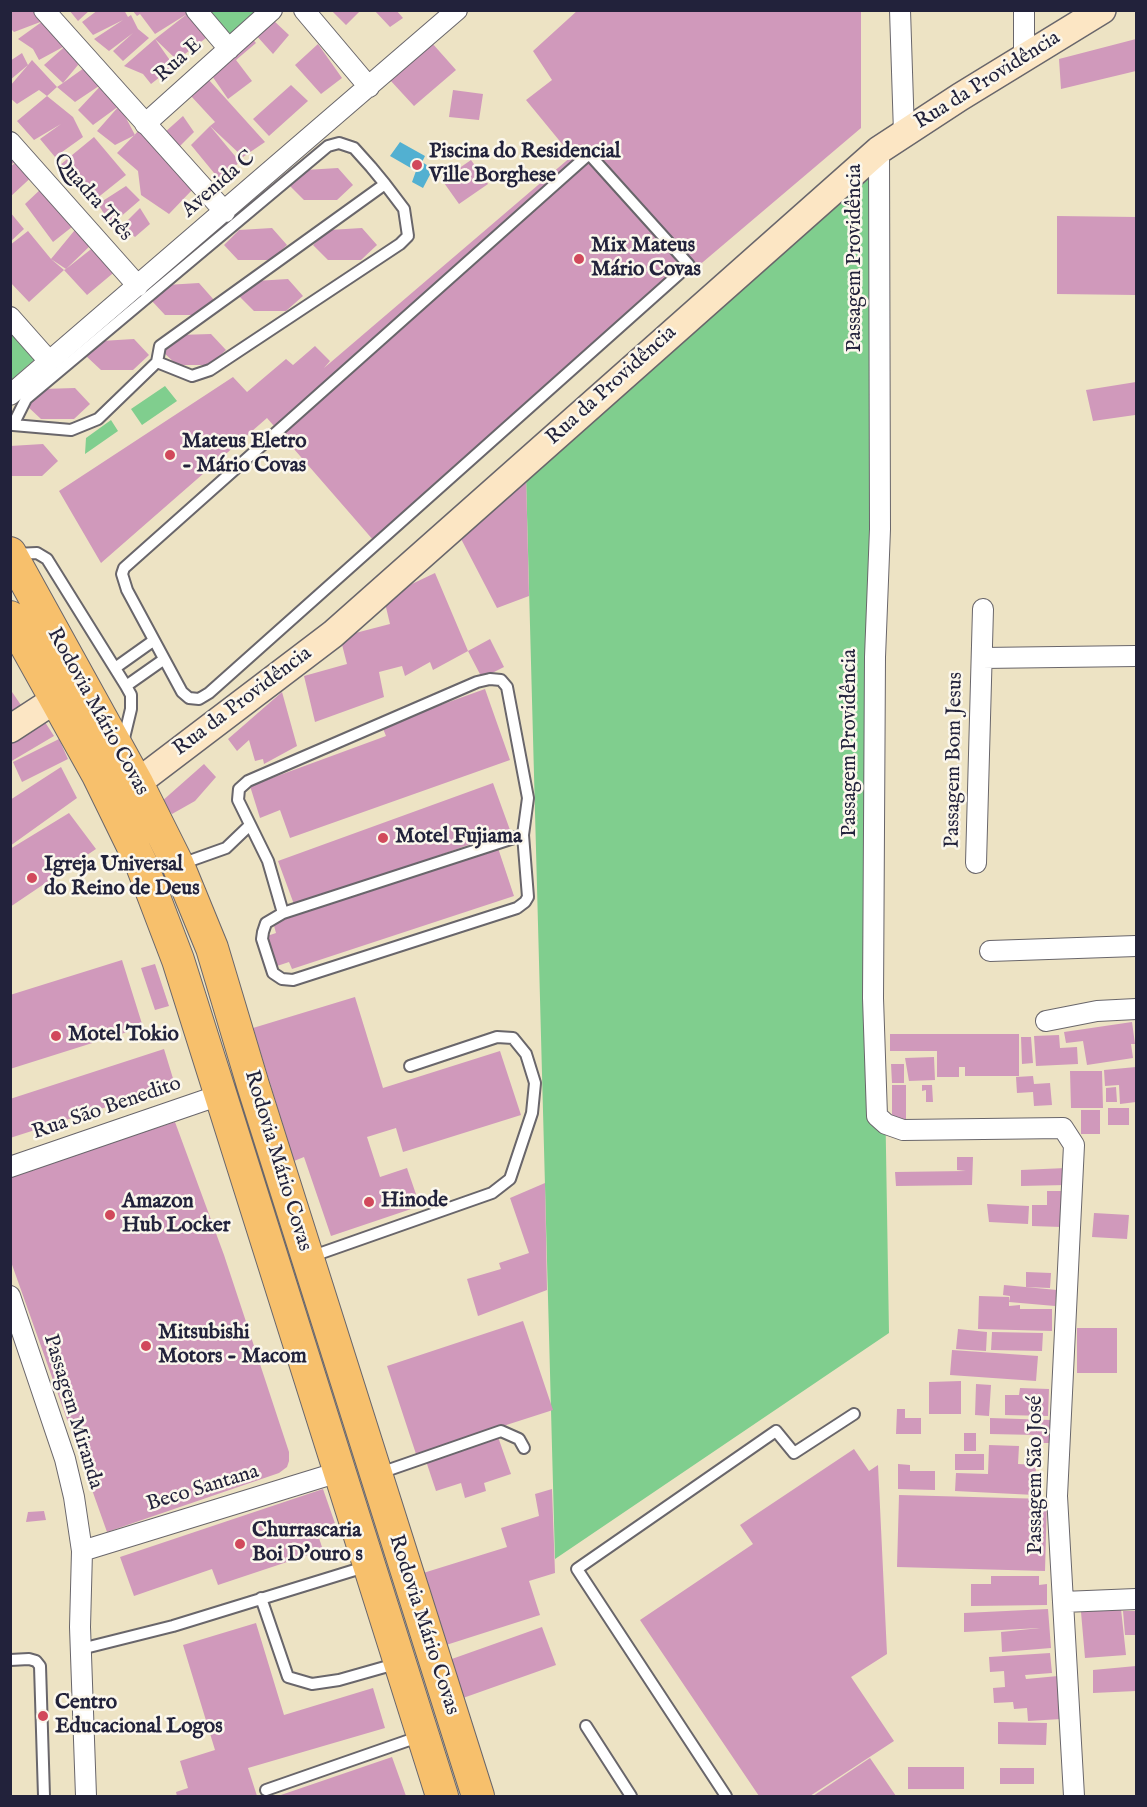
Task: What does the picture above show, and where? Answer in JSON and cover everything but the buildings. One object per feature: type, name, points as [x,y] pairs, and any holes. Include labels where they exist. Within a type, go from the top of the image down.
[{"type":"main road","name":"Rodovia Mário Covas","points":[[11,554],[41,609],[92,733],[178,960],[442,1797]]},
{"type":"main road","points":[[12,620],[20,608],[28,604],[41,609]]},
{"type":"main road","name":"Rodovia Mário Covas","points":[[12,620],[56,699],[92,733],[120,754],[178,865],[212,948],[307,1258],[478,1797]]},
{"type":"street","points":[[44,10],[225,212]]},
{"type":"street","points":[[196,10],[229,49]]},
{"type":"street","name":"Rua E","points":[[145,124],[272,10]]},
{"type":"street","points":[[304,10],[369,87]]},
{"type":"street","points":[[900,10],[904,133]]},
{"type":"street","points":[[1024,10],[1024,58]]},
{"type":"street","name":"Rua da Providência","points":[[137,783],[333,634],[879,150],[1102,10]]},
{"type":"street","name":"Avenida C","points":[[10,395],[225,212],[455,11]]},
{"type":"street","name":"Quadra Três","points":[[10,142],[138,286]]},
{"type":"street","name":"Passagem Providência","points":[[879,150],[880,529],[874,665],[873,998],[877,1116],[886,1124],[903,1130],[1063,1128],[1074,1145],[1074,1154]]},
{"type":"street","points":[[10,316],[49,361]]},
{"type":"street","name":"Passagem Bom Jesus","points":[[976,864],[983,609]]},
{"type":"street","name":"Passagem Bom Jesus","points":[[982,658],[1137,656]]},
{"type":"street","points":[[10,729],[56,699]]},
{"type":"street","points":[[990,951],[1137,946]]},
{"type":"street","points":[[1046,1021],[1097,1011],[1137,1009]]},
{"type":"street","name":"Rua São Benedito","points":[[10,1167],[220,1095]]},
{"type":"street","name":"Passagem São José","points":[[1074,1154],[1057,1496],[1074,1797]]},
{"type":"street","name":"Passagem Miranda","points":[[10,1296],[64,1459],[74,1497],[82,1551],[81,1649],[86,1797]]},
{"type":"street","name":"Beco Santana","points":[[82,1551],[339,1472]]},
{"type":"street","points":[[1063,1602],[1137,1599]]},
{"type":"lane","points":[[157,362],[192,376],[210,370],[400,244],[408,236],[404,209],[385,184],[354,148],[339,143],[328,146],[26,399],[13,425],[71,430],[98,419],[157,362],[160,346],[385,184]]},
{"type":"lane","points":[[589,154],[689,265],[209,693],[199,699],[189,698],[182,692],[163,660],[124,581],[124,568],[131,559],[589,154]]},
{"type":"lane","points":[[11,554],[26,552],[47,559],[131,695],[131,710],[120,754]]},
{"type":"lane","points":[[115,668],[153,641]]},
{"type":"lane","points":[[126,686],[163,660]]},
{"type":"lane","points":[[283,914],[268,861],[238,800],[239,789],[248,781],[477,682],[490,679],[501,680],[507,687],[528,798],[523,835],[528,897],[517,908],[292,980],[282,979],[273,973],[262,939],[266,923],[283,914],[523,835]]},
{"type":"lane","points":[[178,865],[226,848],[250,825]]},
{"type":"lane","points":[[307,1258],[492,1193],[510,1179],[532,1113],[535,1083],[526,1054],[513,1038],[497,1036],[410,1065]]},
{"type":"lane","points":[[726,1797],[577,1569],[776,1431],[794,1454],[854,1414]]},
{"type":"lane","points":[[375,1474],[501,1431],[519,1439],[524,1448]]},
{"type":"lane","points":[[81,1649],[173,1626],[368,1566]]},
{"type":"lane","points":[[261,1598],[288,1677],[312,1684],[339,1680],[399,1663]]},
{"type":"lane","points":[[10,1660],[29,1659],[36,1661],[40,1666],[44,1797]]},
{"type":"lane","points":[[586,1726],[631,1797]]},
{"type":"lane","points":[[266,1790],[422,1735]]},
{"type":"green space","points":[[191,11],[266,11],[224,48]]},
{"type":"green space","points":[[870,174],[889,1333],[555,1559],[526,476]]},
{"type":"green space","points":[[10,318],[41,354],[11,380],[10,380]]},
{"type":"green space","points":[[165,386],[177,401],[142,425],[131,409]]},
{"type":"green space","points":[[111,420],[118,431],[85,454],[86,438]]},
{"type":"water","name":"Piscina do Residencial Ville Borghese","points":[[400,142],[425,156],[422,162],[433,169],[423,188],[412,182],[416,171],[390,156]]},
{"type":"place","name":"Piscina do Residencial Ville Borghese","points":[[417,165]]},
{"type":"place","name":"Mix Mateus Mário Covas","points":[[579,259]]},
{"type":"place","name":"Mateus Eletro - Mário Covas","points":[[170,455]]},
{"type":"place","name":"Motel Fujiama","points":[[383,838]]},
{"type":"place","name":"Igreja Universal do Reino de Deus","points":[[32,878]]},
{"type":"place","name":"Motel Tokio","points":[[56,1036]]},
{"type":"place","name":"Hinode","points":[[369,1202]]},
{"type":"place","name":"Amazon Hub Locker","points":[[110,1215]]},
{"type":"place","name":"Mitsubishi Motors - Macom","points":[[146,1346]]},
{"type":"place","name":"Churrascaria Boi D'ouro s","points":[[240,1544]]},
{"type":"place","name":"Centro Educacional Logos","points":[[43,1716]]}]
